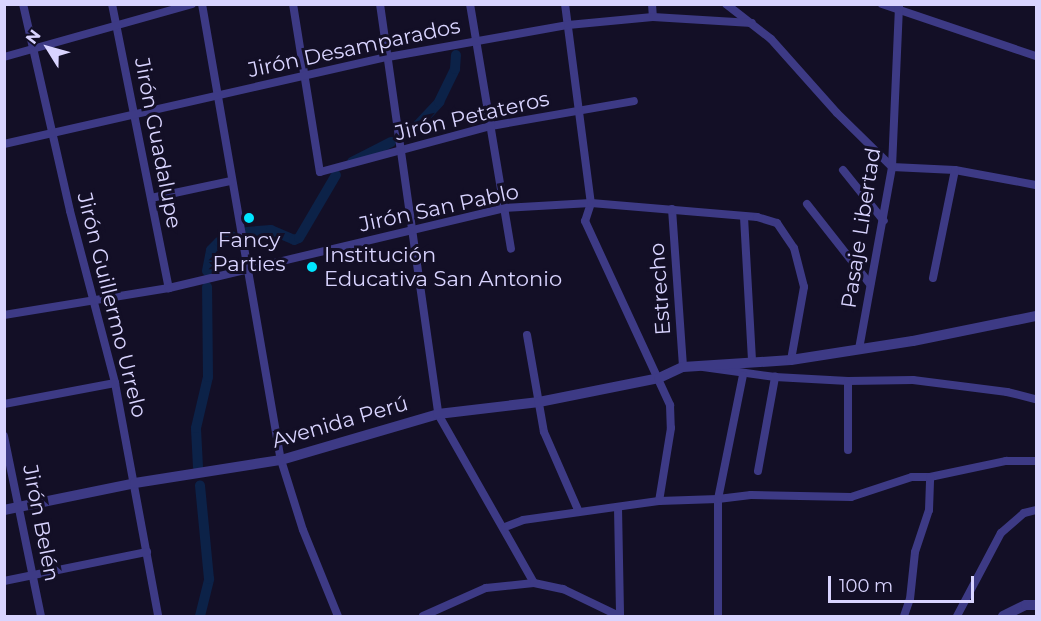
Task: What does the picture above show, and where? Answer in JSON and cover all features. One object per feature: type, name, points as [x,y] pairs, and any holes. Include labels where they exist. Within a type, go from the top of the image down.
[{"type":"street","name":"Jirón Guillermo Urrelo","points":[[23,4],[52,133],[115,383],[158,616]]},
{"type":"street","name":"Jirón Guadalupe","points":[[112,4],[132,115],[169,288]]},
{"type":"street","points":[[4,57],[192,4]]},
{"type":"street","points":[[202,4],[281,460],[303,530],[338,616]]},
{"type":"street","points":[[293,4],[305,75]]},
{"type":"street","points":[[380,4],[438,414],[505,527],[534,583]]},
{"type":"street","points":[[470,4],[511,249]]},
{"type":"street","points":[[565,4],[591,203],[585,221],[659,378],[672,415],[659,501]]},
{"type":"street","points":[[652,4],[654,17]]},
{"type":"street","points":[[726,4],[771,39],[837,113],[892,167],[955,170],[1036,185]]},
{"type":"street","points":[[882,4],[899,7],[1036,56]]},
{"type":"street","name":"Pasaje Libertad","points":[[859,349],[892,167],[899,7]]},
{"type":"street","name":"Jirón Desamparados","points":[[4,144],[388,57],[568,25],[654,17],[752,23]]},
{"type":"street","name":"Jirón Petateros","points":[[305,75],[320,172],[491,126],[634,101]]},
{"type":"street","points":[[843,170],[884,221]]},
{"type":"street","points":[[933,278],[955,170]]},
{"type":"street","points":[[151,198],[231,181]]},
{"type":"street","name":"Jirón San Pablo","points":[[4,315],[169,288],[412,232],[505,208],[591,203],[744,216],[768,219],[777,223],[789,239],[799,260],[804,287],[791,360]]},
{"type":"street","points":[[807,204],[870,284]]},
{"type":"street","name":"Estrecho","points":[[672,209],[683,367]]},
{"type":"street","points":[[744,216],[752,362]]},
{"type":"street","points":[[683,367],[791,360],[1036,316]]},
{"type":"street","points":[[527,335],[538,402],[549,443],[579,512]]},
{"type":"street","points":[[699,366],[743,375],[848,381],[913,380],[1007,392],[1036,399]]},
{"type":"street","name":"Avenida Perú","points":[[4,510],[135,483],[281,460],[438,414],[538,402],[659,378],[683,367]]},
{"type":"street","points":[[718,616],[718,499],[743,375]]},
{"type":"street","points":[[758,471],[775,377]]},
{"type":"street","points":[[848,381],[848,450]]},
{"type":"street","points":[[4,404],[115,383]]},
{"type":"street","name":"Jirón Belén","points":[[4,436],[41,616]]},
{"type":"street","points":[[505,527],[523,520],[659,501],[718,499],[751,495],[851,497],[912,477],[930,477],[1006,461],[1036,461]]},
{"type":"street","points":[[904,616],[910,599],[915,552],[929,510],[930,477]]},
{"type":"street","points":[[423,616],[486,588],[534,583],[563,589],[619,616],[618,508]]},
{"type":"street","points":[[957,616],[1001,533],[1024,513],[1036,510]]},
{"type":"street","points":[[4,581],[147,552]]},
{"type":"street","points":[[1003,616],[1026,605],[1036,605]]},
{"type":"waterway","points":[[400,137],[417,126],[439,102],[455,69],[456,55]]},
{"type":"waterway","points":[[352,162],[391,142]]},
{"type":"waterway","points":[[247,232],[271,230],[294,240],[299,238],[336,175]]},
{"type":"waterway","points":[[207,271],[211,250],[219,242],[232,236]]},
{"type":"waterway","points":[[198,467],[196,428],[208,377],[207,287]]},
{"type":"waterway","points":[[200,485],[209,579],[200,616]]},
{"type":"place","name":"Fancy Parties","points":[[249,218]]},
{"type":"place","name":"Institución Educativa San Antonio","points":[[312,267]]}]
